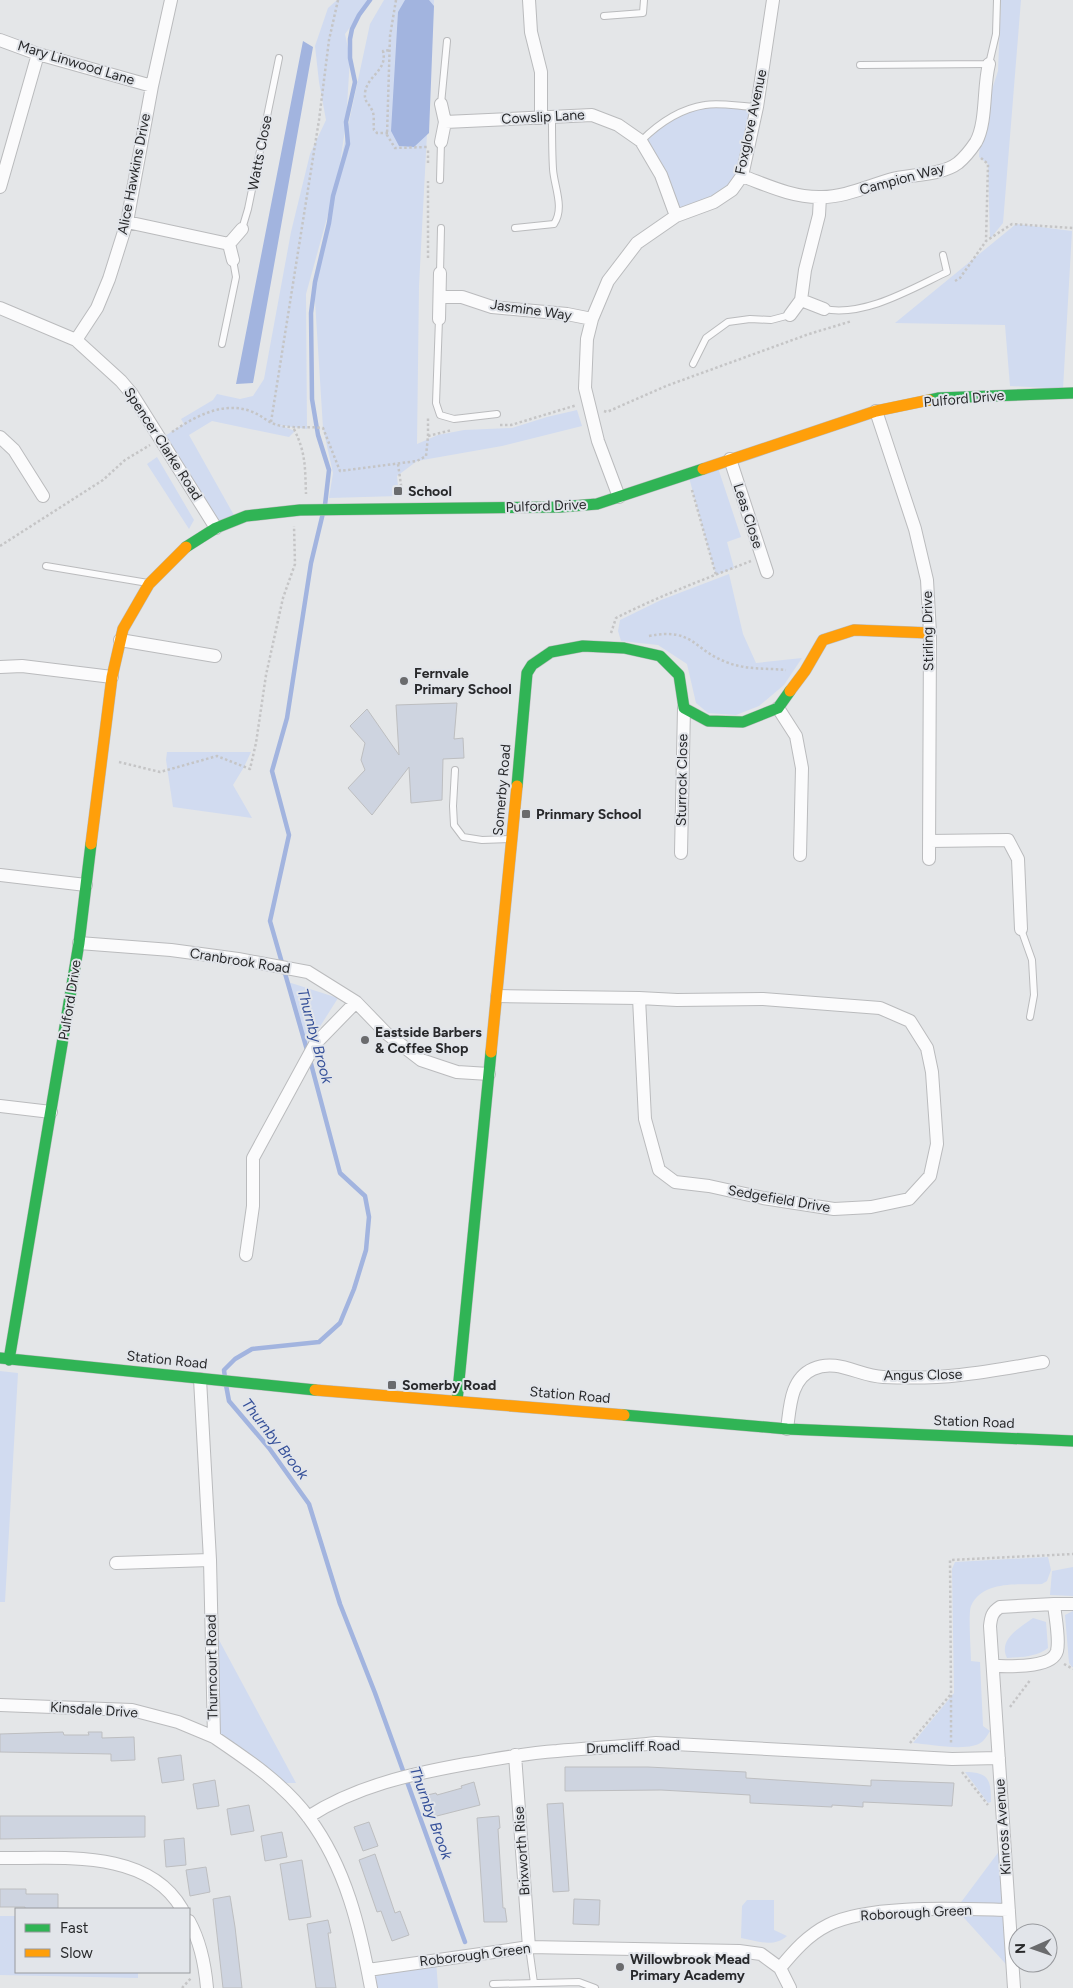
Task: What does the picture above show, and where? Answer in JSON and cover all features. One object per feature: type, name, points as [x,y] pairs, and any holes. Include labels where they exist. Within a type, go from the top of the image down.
[{"type":"street","name":"Alice Hawkins Drive","points":[[76,340],[97,308],[109,279],[127,222],[152,86],[171,0]]},
{"type":"street","points":[[529,0],[531,32],[541,72],[546,117]]},
{"type":"street","name":"Foxglove Avenue","points":[[619,497],[598,441],[585,388],[586,339],[592,319],[608,281],[637,242],[676,216],[714,202],[732,190],[742,176],[757,107],[773,0]]},
{"type":"street","name":"Mary Linwood Lane","points":[[0,40],[38,54],[152,86]]},
{"type":"street","points":[[0,187],[38,54]]},
{"type":"street","name":"Campion Way","points":[[742,176],[792,195],[820,198],[865,189],[890,180],[932,173],[958,163],[976,142],[982,118],[989,64]]},
{"type":"street","points":[[441,104],[445,122],[441,145]]},
{"type":"street","name":"Cowslip Lane","points":[[445,122],[592,115],[618,125],[641,142],[661,175],[676,216]]},
{"type":"street","points":[[790,315],[801,300],[805,270],[819,215],[820,198]]},
{"type":"street","points":[[127,222],[229,244],[233,260]]},
{"type":"street","name":"Watts Close","points":[[229,244],[242,228]]},
{"type":"street","points":[[438,319],[440,273]]},
{"type":"street","name":"Jasmine Way","points":[[440,296],[462,297],[492,306],[566,314],[592,319]]},
{"type":"street","points":[[801,300],[824,309]]},
{"type":"street","name":"Spencer Clarke Road","points":[[0,308],[76,340],[121,381],[132,394],[216,528]]},
{"type":"street","name":"Pulford Drive","points":[[5,1359],[51,1112],[79,943],[112,677],[120,640],[123,629],[149,584],[182,549],[216,528],[246,516],[300,510],[560,507],[597,504],[876,411],[938,398],[1073,389]]},
{"type":"street","name":"Stirling Drive","points":[[876,411],[917,538],[927,580],[930,633],[929,860]]},
{"type":"street","points":[[0,437],[14,450],[43,496]]},
{"type":"street","name":"Leas Close","points":[[730,459],[767,572]]},
{"type":"street","points":[[684,708],[708,721],[743,722],[778,708],[805,671],[822,640],[854,630],[930,633]]},
{"type":"street","points":[[120,640],[215,656]]},
{"type":"street","name":"Somerby Road","points":[[457,1401],[527,673],[532,665],[551,652],[583,646],[624,648],[660,656],[679,675],[684,708]]},
{"type":"street","points":[[0,667],[22,666],[112,677]]},
{"type":"street","name":"Sturrock Close","points":[[681,853],[684,708]]},
{"type":"street","points":[[778,708],[796,736],[802,768],[800,855]]},
{"type":"street","points":[[929,841],[1008,840],[1018,859],[1021,929]]},
{"type":"street","points":[[0,875],[86,885]]},
{"type":"street","name":"Cranbrook Road","points":[[79,943],[171,950],[238,958],[308,972],[356,1002],[386,1033],[421,1060],[457,1072],[489,1074]]},
{"type":"street","name":"Sedgefield Drive","points":[[497,996],[763,999],[880,1008],[910,1021],[927,1048],[932,1072],[937,1144],[930,1176],[909,1200],[870,1207],[834,1210],[709,1186],[675,1182],[659,1170],[645,1119],[639,998]]},
{"type":"street","points":[[246,1255],[253,1206],[253,1158],[315,1044],[356,1002]]},
{"type":"street","points":[[0,1106],[51,1112]]},
{"type":"street","name":"Station Road","points":[[5,1359],[200,1379],[787,1429],[1073,1441]]},
{"type":"street","name":"Angus Close","points":[[787,1429],[791,1399],[795,1386],[803,1376],[813,1369],[839,1365],[880,1377],[958,1376],[1043,1362]]},
{"type":"street","name":"Thurncourt Road","points":[[200,1379],[210,1560],[214,1737],[248,1759],[277,1783],[308,1817],[325,1841],[344,1880],[356,1918],[371,1988]]},
{"type":"street","points":[[116,1563],[210,1560]]},
{"type":"street","points":[[993,1666],[1033,1664],[1049,1661],[1057,1651],[1054,1604]]},
{"type":"street","name":"Kinross Avenue","points":[[1014,1988],[1001,1810],[991,1617],[995,1610],[1005,1605],[1073,1604]]},
{"type":"street","name":"Kinsdale Drive","points":[[0,1706],[132,1710],[178,1722],[214,1737]]},
{"type":"street","name":"Drumcliff Road","points":[[308,1817],[327,1804],[414,1774],[515,1755],[556,1751],[626,1747],[656,1743],[952,1759],[999,1758]]},
{"type":"street","name":"Brixworth Rise","points":[[515,1755],[529,1947]]},
{"type":"street","points":[[0,1858],[101,1860],[130,1868],[154,1879],[174,1895],[181,1908]]},
{"type":"street","name":"Roborough Green","points":[[368,1970],[529,1947],[739,1951],[761,1954],[780,1968],[794,1950],[814,1934],[829,1924],[852,1917],[884,1912],[951,1909],[1009,1910]]},
{"type":"street","points":[[190,1923],[194,1930],[205,1968],[206,1988]]},
{"type":"street","points":[[780,1968],[790,1988]]},
{"type":"lane","points":[[604,16],[642,13],[644,0]]},
{"type":"lane","points":[[860,65],[989,64],[996,34],[997,0]]},
{"type":"lane","points":[[441,104],[447,41]]},
{"type":"lane","name":"Watts Close","points":[[242,228],[248,209],[278,58]]},
{"type":"lane","points":[[641,142],[655,127],[674,114],[703,105],[757,107]]},
{"type":"lane","points":[[515,228],[554,224],[558,218],[558,195],[546,117]]},
{"type":"lane","points":[[440,180],[441,145]]},
{"type":"lane","points":[[440,273],[441,228]]},
{"type":"lane","points":[[824,309],[837,311],[880,303],[947,272],[943,256]]},
{"type":"lane","points":[[222,344],[236,277],[233,260]]},
{"type":"lane","points":[[693,364],[706,338],[728,322],[750,319],[771,320],[790,315]]},
{"type":"lane","points":[[438,319],[436,403],[440,415],[454,419],[497,414]]},
{"type":"lane","points":[[46,566],[149,584]]},
{"type":"lane","points":[[455,770],[454,825],[463,837],[482,840],[512,839]]},
{"type":"lane","points":[[1021,929],[1032,960],[1034,995],[1030,1017]]},
{"type":"lane","points":[[529,1947],[534,1983]]},
{"type":"lane","points":[[493,1984],[579,1982],[595,1988]]},
{"type":"path","points":[[271,422],[319,120],[329,40],[338,0]]},
{"type":"path","points":[[396,0],[390,36],[388,133],[395,148],[441,145]]},
{"type":"path","points":[[388,133],[377,133],[374,130],[373,111],[365,101],[365,91],[373,76],[384,66],[385,57],[383,51],[390,50]]},
{"type":"path","points":[[970,149],[988,164],[986,241]]},
{"type":"path","points":[[953,282],[960,278],[986,241],[1012,224],[1073,228]]},
{"type":"path","points":[[494,425],[511,425],[576,405],[607,412],[666,386],[808,334],[853,321]]},
{"type":"path","points":[[0,546],[103,480],[125,460],[189,420],[224,408],[235,407],[252,411],[271,422],[294,429],[323,428],[340,471],[417,461],[426,456],[428,436],[454,430]]},
{"type":"path","points":[[103,757],[160,772],[217,756],[250,769],[256,743],[266,674],[283,598],[295,564],[294,523],[306,496],[305,457],[294,429]]},
{"type":"path","points":[[398,464],[404,508]]},
{"type":"path","points":[[688,474],[716,575]]},
{"type":"path","points":[[610,647],[608,645],[611,630],[616,618],[659,597],[762,557]]},
{"type":"path","points":[[648,636],[666,633],[682,635],[726,663],[744,668],[805,671]]},
{"type":"path","points":[[1001,1810],[992,1810],[952,1759],[950,1560],[1073,1554]]},
{"type":"path","points":[[996,1714],[1006,1713],[1034,1675],[1033,1664]]},
{"type":"path","points":[[908,1757],[909,1744],[951,1694]]},
{"type":"shaded area","points":[[337,0],[370,0],[345,34],[350,58],[346,122],[340,164],[370,24],[384,0],[434,0],[419,286],[417,444],[438,435],[464,430],[512,428],[577,410],[582,426],[502,446],[417,461],[397,476],[399,496],[329,498],[333,473],[323,428],[314,285],[335,189],[306,294],[307,429],[279,425],[295,431],[289,437],[212,421],[189,435],[235,517],[216,528],[160,439],[184,424],[181,419],[213,400],[217,394],[240,399],[253,396],[264,379],[291,232],[310,154],[326,120],[315,46],[328,8]]},
{"type":"shaded area","points":[[1001,0],[1021,0],[1003,223],[990,239],[988,164],[979,157],[981,123],[998,71]]},
{"type":"shaded area","points":[[703,105],[754,107],[732,190],[676,216],[641,142],[655,127]]},
{"type":"shaded area","points":[[1016,224],[1072,231],[1063,389],[1010,386],[1005,325],[895,323]]},
{"type":"shaded area","points":[[157,457],[194,520],[189,529],[147,464]]},
{"type":"shaded area","points":[[718,468],[741,537],[727,542],[734,568],[716,575],[688,474]]},
{"type":"shaded area","points":[[729,574],[743,634],[756,663],[802,658],[784,685],[759,706],[736,715],[708,713],[696,703],[687,664],[658,645],[621,641],[618,631],[620,620],[661,600]]},
{"type":"shaded area","points":[[167,752],[251,752],[233,785],[252,818],[173,807],[166,760]]},
{"type":"shaded area","points":[[288,982],[338,998],[309,1044],[305,1041]]},
{"type":"shaded area","points":[[0,1371],[18,1373],[5,1602],[0,1602]]},
{"type":"shaded area","points":[[1048,1557],[1051,1570],[1047,1581],[1042,1584],[992,1588],[977,1598],[971,1606],[971,1661],[980,1662],[983,1726],[990,1731],[985,1739],[977,1745],[969,1747],[913,1743],[954,1693],[952,1569],[955,1562]]},
{"type":"shaded area","points":[[1073,1567],[1073,1596],[1050,1595],[1052,1571]]},
{"type":"shaded area","points":[[1073,1611],[1072,1667],[1069,1663],[1065,1615]]},
{"type":"shaded area","points":[[1033,1618],[1046,1622],[1048,1648],[1034,1655],[1007,1658],[1005,1646],[1011,1635]]},
{"type":"shaded area","points":[[212,1627],[296,1783],[277,1783],[214,1737]]},
{"type":"shaded area","points":[[965,1772],[973,1772],[987,1779],[991,1802],[988,1803]]},
{"type":"shaded area","points":[[1003,1846],[1009,1923],[1008,1966],[956,1909]]},
{"type":"shaded area","points":[[747,1900],[774,1900],[774,1930],[787,1936],[782,1940],[771,1943],[741,1938],[742,1906]]},
{"type":"shaded area","points":[[0,1916],[15,1916],[15,1973],[138,1973],[138,1978],[0,1975]]},
{"type":"shaded area","points":[[436,1960],[438,1988],[371,1988],[368,1974]]},
{"type":"water","points":[[405,0],[429,0],[434,6],[429,133],[414,147],[399,146],[391,131],[398,12]]},
{"type":"water","points":[[303,41],[313,47],[253,383],[236,384]]},
{"type":"building","points":[[457,703],[454,739],[463,738],[464,758],[443,759],[442,800],[411,803],[409,767],[372,815],[348,788],[365,770],[361,760],[365,743],[350,726],[367,709],[399,755],[396,705]]},
{"type":"building","points":[[63,1732],[64,1735],[89,1735],[88,1732],[102,1732],[102,1738],[134,1737],[135,1760],[111,1761],[111,1754],[0,1752],[0,1734]]},
{"type":"building","points":[[181,1755],[184,1780],[162,1783],[158,1758]]},
{"type":"building","points":[[565,1767],[648,1767],[746,1772],[746,1778],[871,1786],[871,1780],[954,1783],[952,1806],[863,1802],[863,1807],[832,1805],[832,1807],[750,1803],[750,1795],[661,1790],[565,1791]]},
{"type":"building","points":[[215,1780],[219,1806],[197,1809],[193,1784]]},
{"type":"building","points":[[474,1782],[480,1805],[429,1818],[423,1796],[436,1793],[437,1795],[462,1788],[461,1786]]},
{"type":"building","points":[[563,1803],[569,1891],[553,1892],[547,1804]]},
{"type":"building","points":[[249,1805],[254,1831],[231,1835],[227,1809]]},
{"type":"building","points":[[0,1816],[145,1816],[145,1837],[0,1839]]},
{"type":"building","points":[[499,1816],[500,1828],[498,1829],[503,1908],[505,1908],[507,1922],[484,1922],[477,1818]]},
{"type":"building","points":[[369,1822],[378,1846],[363,1851],[354,1827]]},
{"type":"building","points":[[282,1832],[287,1857],[265,1861],[261,1836]]},
{"type":"building","points":[[184,1838],[186,1865],[166,1867],[164,1840]]},
{"type":"building","points":[[375,1854],[395,1913],[400,1911],[409,1935],[392,1941],[381,1911],[377,1912],[359,1860]]},
{"type":"building","points":[[302,1860],[311,1917],[289,1920],[280,1864]]},
{"type":"building","points":[[206,1867],[210,1892],[190,1896],[186,1870]]},
{"type":"building","points":[[0,1889],[26,1889],[26,1894],[58,1894],[58,1908],[0,1907]]},
{"type":"building","points":[[230,1896],[242,1988],[223,1988],[213,1899]]},
{"type":"building","points":[[574,1899],[600,1900],[599,1925],[573,1924]]},
{"type":"building","points":[[328,1920],[331,1933],[328,1933],[336,1988],[316,1988],[307,1924]]},
{"type":"waterway","points":[[325,505],[329,470],[318,435],[312,399],[311,313],[315,282],[329,223],[333,196],[348,144],[346,122],[355,82],[350,58],[350,39],[352,29],[359,15],[370,0]]},
{"type":"waterway","points":[[307,1050],[270,921],[289,835],[272,771],[287,718],[311,563],[323,513]]},
{"type":"waterway","name":"Thurnby Brook","points":[[225,1378],[224,1370],[235,1359],[252,1349],[319,1342],[340,1323],[354,1289],[366,1250],[369,1217],[365,1196],[340,1173],[310,1060]]},
{"type":"waterway","name":"Thurnby Brook","points":[[226,1385],[229,1401],[269,1448],[309,1504],[340,1604],[375,1693],[465,1942]]},
{"type":"traffic: fast","points":[[929,400],[938,398],[1073,393]]},
{"type":"traffic: fast","points":[[186,547],[216,528],[246,516],[300,510],[560,507],[597,504],[703,469]]},
{"type":"traffic: fast","points":[[517,786],[527,673],[532,665],[551,652],[583,646],[624,648],[660,656],[679,675],[684,708],[708,721],[743,722],[778,708],[790,691]]},
{"type":"traffic: fast","points":[[9,1360],[79,943],[91,844]]},
{"type":"traffic: fast","points":[[457,1401],[491,1052]]},
{"type":"traffic: fast","points":[[0,1358],[315,1390]]},
{"type":"traffic: fast","points":[[624,1415],[787,1429],[1073,1441]]},
{"type":"traffic: slow","points":[[703,469],[876,411],[929,400]]},
{"type":"traffic: slow","points":[[91,844],[112,677],[123,629],[149,584],[186,547]]},
{"type":"traffic: slow","points":[[790,691],[805,671],[823,640],[854,630],[930,633]]},
{"type":"traffic: slow","points":[[491,1052],[517,786]]},
{"type":"traffic: slow","points":[[315,1390],[624,1415]]},
{"type":"place","name":"School","points":[[398,491]]},
{"type":"place","name":"Fernvale Primary School","points":[[404,681]]},
{"type":"place","name":"Prinmary School","points":[[526,814]]},
{"type":"place","name":"Eastside Barbers & Coffee Shop","points":[[365,1040]]},
{"type":"place","name":"Somerby Road","points":[[392,1385]]},
{"type":"place","name":"Willowbrook Mead Primary Academy","points":[[620,1967]]}]
